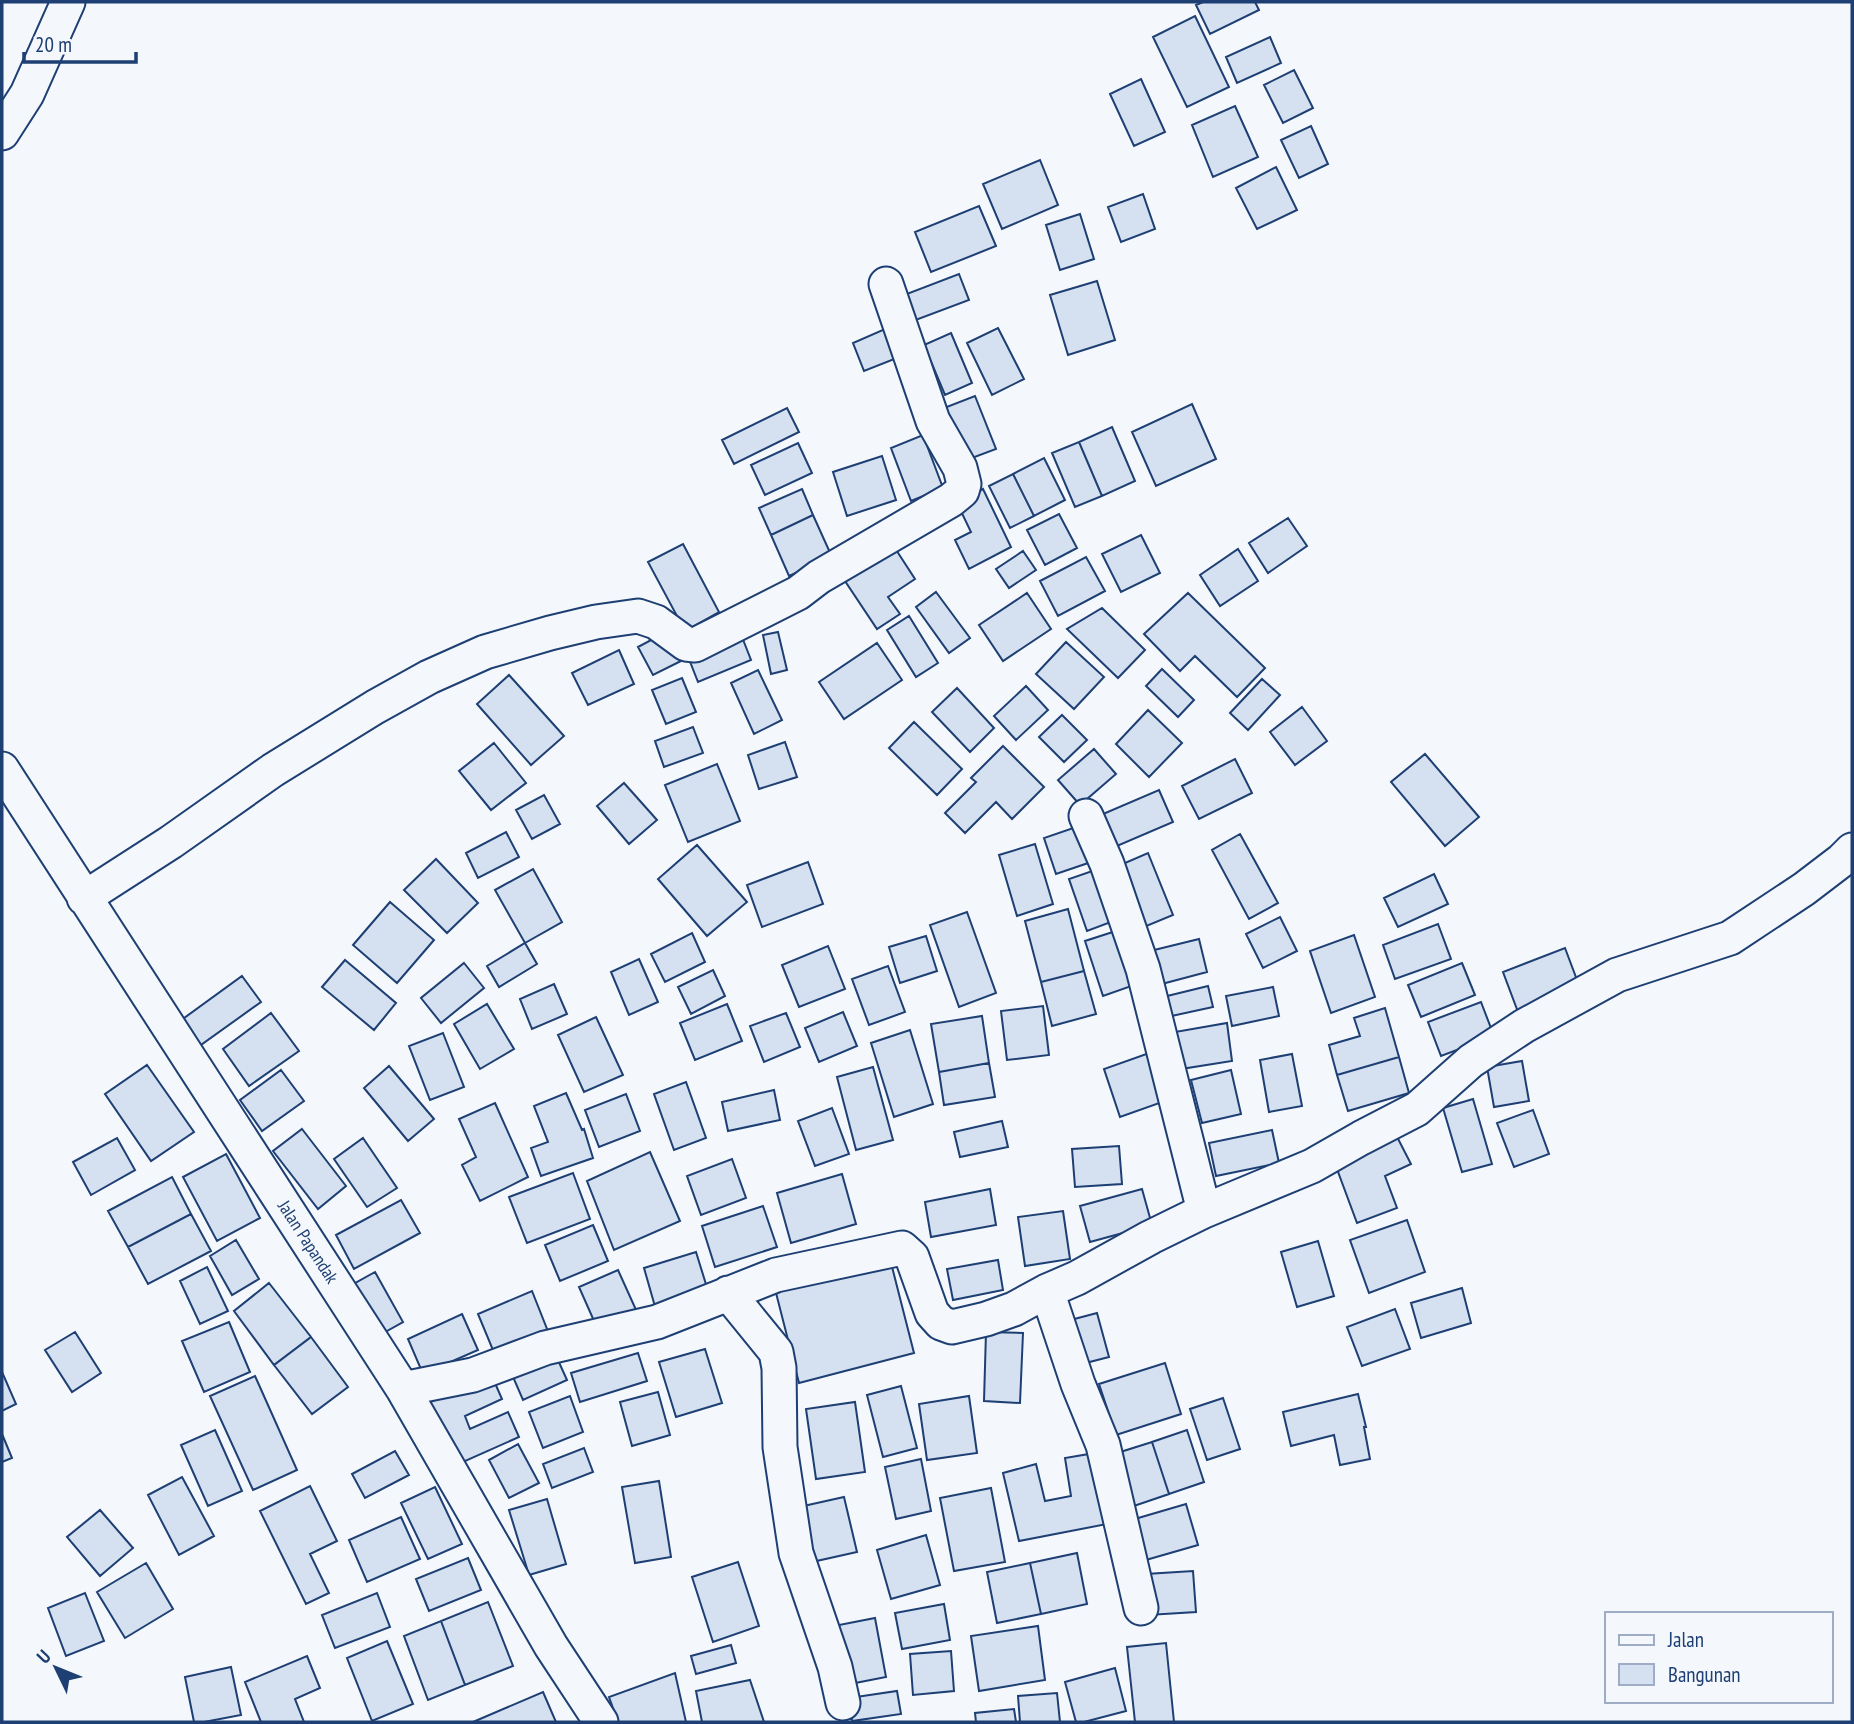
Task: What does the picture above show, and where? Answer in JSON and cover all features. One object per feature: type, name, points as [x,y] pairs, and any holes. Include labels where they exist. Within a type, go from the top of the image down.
[{"type":"street","points":[[2,133],[27,94],[68,2]]},
{"type":"street","points":[[84,898],[171,842],[272,770],[429,677],[485,652],[550,633],[638,616],[656,622],[686,644],[695,645],[798,593],[819,577],[951,500],[962,491],[964,484],[960,468],[933,421],[886,284]]},
{"type":"street","name":"Jalan Papandak","points":[[2,769],[403,1389],[551,1646],[601,1722]]},
{"type":"street","points":[[1086,816],[1107,864],[1143,969],[1204,1211]]},
{"type":"street","points":[[403,1389],[473,1374],[545,1348],[657,1322],[776,1275],[902,1248],[912,1257],[932,1313],[941,1323],[952,1327],[1014,1309],[1204,1211],[1312,1166],[1418,1109],[1471,1061],[1524,1026],[1617,975],[1730,938],[1804,889],[1852,850]]},
{"type":"street","points":[[1047,1291],[1102,1445],[1141,1608]]},
{"type":"street","points":[[728,1293],[776,1352],[779,1368],[780,1447],[796,1553],[835,1667],[843,1703]]},
{"type":"building","points":[[1203,2],[1255,2],[1259,10],[1210,34],[1196,5]]},
{"type":"building","points":[[1195,16],[1229,87],[1187,107],[1153,37]]},
{"type":"building","points":[[1270,37],[1281,63],[1237,83],[1226,57]]},
{"type":"building","points":[[1294,70],[1313,108],[1283,123],[1264,85]]},
{"type":"building","points":[[1141,79],[1165,132],[1134,146],[1110,94]]},
{"type":"building","points":[[1235,106],[1258,157],[1213,177],[1192,125]]},
{"type":"building","points":[[1311,126],[1328,164],[1299,178],[1281,140]]},
{"type":"building","points":[[1040,160],[1058,205],[1002,229],[983,184]]},
{"type":"building","points":[[1276,167],[1297,210],[1257,229],[1236,188]]},
{"type":"building","points":[[1143,194],[1155,229],[1121,242],[1108,207]]},
{"type":"building","points":[[979,206],[996,246],[931,272],[915,232]]},
{"type":"building","points":[[1080,214],[1094,259],[1060,270],[1046,225]]},
{"type":"building","points":[[959,274],[969,300],[913,321],[904,295]]},
{"type":"building","points":[[1097,281],[1115,340],[1068,355],[1050,295]]},
{"type":"building","points":[[998,328],[1024,379],[992,395],[967,343]]},
{"type":"building","points":[[885,329],[897,358],[864,371],[853,343]]},
{"type":"building","points":[[951,333],[972,383],[945,395],[924,345]]},
{"type":"building","points":[[975,396],[996,449],[964,461],[944,408]]},
{"type":"building","points":[[1192,404],[1216,459],[1156,486],[1132,432]]},
{"type":"building","points":[[787,408],[799,432],[734,464],[722,440]]},
{"type":"building","points":[[1112,427],[1135,481],[1102,496],[1079,442]]},
{"type":"building","points":[[923,435],[943,488],[911,501],[891,448]]},
{"type":"building","points":[[1079,442],[1102,496],[1075,507],[1052,453]]},
{"type":"building","points":[[798,443],[812,473],[765,495],[751,465]]},
{"type":"building","points":[[882,456],[896,500],[847,516],[833,472]]},
{"type":"building","points":[[1044,458],[1065,500],[1034,516],[1013,474]]},
{"type":"building","points":[[1013,474],[1034,516],[1010,528],[989,486]]},
{"type":"building","points":[[802,489],[813,515],[771,535],[759,508]]},
{"type":"building","points":[[983,489],[1011,547],[969,569],[955,540],[971,532],[957,503]]},
{"type":"building","points":[[1059,514],[1077,548],[1045,565],[1027,530]]},
{"type":"building","points":[[813,515],[832,557],[789,576],[771,535]]},
{"type":"building","points":[[1288,518],[1307,546],[1268,573],[1249,543]]},
{"type":"building","points":[[1141,535],[1160,573],[1121,592],[1102,554]]},
{"type":"building","points":[[891,542],[915,579],[888,597],[900,614],[877,629],[841,575]]},
{"type":"building","points":[[683,544],[719,612],[685,631],[648,562]]},
{"type":"building","points":[[1238,549],[1258,581],[1220,606],[1200,575]]},
{"type":"building","points":[[1023,551],[1036,570],[1009,588],[996,569]]},
{"type":"building","points":[[1086,557],[1105,591],[1058,616],[1040,581]]},
{"type":"building","points":[[936,592],[970,638],[949,653],[916,607]]},
{"type":"building","points":[[1027,593],[1051,629],[1003,661],[979,625]]},
{"type":"building","points":[[1188,593],[1265,668],[1237,697],[1195,656],[1180,671],[1144,634]]},
{"type":"building","points":[[1102,608],[1145,650],[1118,678],[1067,629]]},
{"type":"building","points":[[909,616],[938,663],[916,677],[887,630]]},
{"type":"building","points":[[666,632],[681,661],[653,675],[638,647]]},
{"type":"building","points":[[778,632],[787,670],[771,674],[763,635]]},
{"type":"building","points":[[742,637],[751,660],[698,682],[689,659]]},
{"type":"building","points":[[1066,642],[1104,677],[1074,709],[1036,674]]},
{"type":"building","points":[[877,643],[902,680],[844,719],[819,682]]},
{"type":"building","points":[[619,650],[634,684],[588,705],[572,673]]},
{"type":"building","points":[[1162,669],[1194,700],[1178,717],[1146,686]]},
{"type":"building","points":[[758,670],[782,720],[754,734],[731,683]]},
{"type":"building","points":[[509,675],[564,736],[531,765],[477,704]]},
{"type":"building","points":[[682,678],[696,712],[666,724],[652,690]]},
{"type":"building","points":[[1262,679],[1280,695],[1248,730],[1230,713]]},
{"type":"building","points":[[1026,686],[1048,710],[1016,740],[994,716]]},
{"type":"building","points":[[957,688],[994,728],[970,752],[932,712]]},
{"type":"building","points":[[1302,707],[1327,741],[1295,765],[1270,732]]},
{"type":"building","points":[[1148,710],[1182,743],[1149,777],[1116,744]]},
{"type":"building","points":[[1062,715],[1087,740],[1064,762],[1039,737]]},
{"type":"building","points":[[914,722],[962,769],[937,795],[889,748]]},
{"type":"building","points":[[693,727],[703,753],[664,767],[655,741]]},
{"type":"building","points":[[785,742],[797,777],[759,789],[748,755]]},
{"type":"building","points":[[494,743],[526,783],[491,810],[459,771]]},
{"type":"building","points":[[1003,746],[1044,787],[1012,819],[996,802],[965,833],[945,813],[976,782],[971,778]]},
{"type":"building","points":[[1094,749],[1116,774],[1080,805],[1058,780]]},
{"type":"building","points":[[1425,754],[1479,817],[1445,846],[1391,782]]},
{"type":"building","points":[[1235,759],[1252,793],[1199,819],[1182,786]]},
{"type":"building","points":[[717,764],[740,821],[688,842],[665,785]]},
{"type":"building","points":[[624,783],[657,820],[629,844],[597,806]]},
{"type":"building","points":[[1159,790],[1173,822],[1117,846],[1103,814]]},
{"type":"building","points":[[544,795],[560,824],[532,839],[516,810]]},
{"type":"building","points":[[1082,825],[1094,861],[1056,874],[1044,838]]},
{"type":"building","points":[[506,832],[519,857],[478,878],[466,853]]},
{"type":"building","points":[[1240,834],[1278,903],[1249,919],[1212,850]]},
{"type":"building","points":[[1035,844],[1053,904],[1017,916],[999,855]]},
{"type":"building","points":[[697,845],[747,902],[707,936],[658,879]]},
{"type":"building","points":[[1148,853],[1173,915],[1144,927],[1118,866]]},
{"type":"building","points":[[436,859],[478,903],[447,933],[404,890]]},
{"type":"building","points":[[808,862],[823,904],[762,927],[747,885]]},
{"type":"building","points":[[1101,868],[1119,919],[1087,931],[1069,879]]},
{"type":"building","points":[[533,869],[562,922],[525,943],[495,890]]},
{"type":"building","points":[[1434,874],[1448,904],[1398,927],[1384,898]]},
{"type":"building","points":[[390,902],[434,940],[397,983],[353,945]]},
{"type":"building","points":[[1068,909],[1084,971],[1041,982],[1025,921]]},
{"type":"building","points":[[967,912],[996,993],[959,1007],[930,925]]},
{"type":"building","points":[[1280,917],[1297,951],[1263,968],[1246,934]]},
{"type":"building","points":[[1438,924],[1451,959],[1395,979],[1383,945]]},
{"type":"building","points":[[1122,929],[1140,983],[1103,996],[1085,941]]},
{"type":"building","points":[[692,933],[705,962],[665,982],[651,954]]},
{"type":"building","points":[[1354,935],[1375,997],[1331,1013],[1310,951]]},
{"type":"building","points":[[926,936],[937,971],[900,983],[889,947]]},
{"type":"building","points":[[1199,939],[1207,972],[1158,985],[1150,951]]},
{"type":"building","points":[[525,943],[537,964],[499,987],[487,966]]},
{"type":"building","points":[[828,946],[845,989],[799,1007],[782,965]]},
{"type":"building","points":[[1565,948],[1580,988],[1518,1012],[1503,972]]},
{"type":"building","points":[[639,959],[658,1002],[629,1015],[611,972]]},
{"type":"building","points":[[345,960],[396,1003],[374,1030],[322,987]]},
{"type":"building","points":[[464,963],[484,988],[441,1023],[421,998]]},
{"type":"building","points":[[1462,963],[1475,995],[1421,1017],[1408,985]]},
{"type":"building","points":[[888,966],[905,1012],[869,1025],[852,979]]},
{"type":"building","points":[[713,970],[725,996],[691,1014],[678,987]]},
{"type":"building","points":[[1084,971],[1096,1014],[1052,1026],[1041,982]]},
{"type":"building","points":[[242,976],[261,1002],[198,1047],[180,1021]]},
{"type":"building","points":[[554,984],[567,1014],[532,1029],[520,999]]},
{"type":"building","points":[[1208,986],[1213,1007],[1167,1017],[1163,997]]},
{"type":"building","points":[[1273,987],[1279,1016],[1232,1026],[1226,996]]},
{"type":"building","points":[[1481,1002],[1494,1036],[1441,1056],[1428,1022]]},
{"type":"building","points":[[487,1004],[514,1049],[480,1069],[454,1024]]},
{"type":"building","points":[[727,1004],[742,1041],[695,1060],[680,1023]]},
{"type":"building","points":[[1043,1006],[1049,1055],[1007,1060],[1001,1011]]},
{"type":"building","points":[[1385,1008],[1399,1057],[1337,1075],[1329,1045],[1360,1036],[1354,1018]]},
{"type":"building","points":[[843,1012],[857,1046],[819,1062],[805,1028]]},
{"type":"building","points":[[271,1013],[299,1051],[249,1086],[223,1049]]},
{"type":"building","points":[[786,1013],[800,1047],[764,1062],[750,1026]]},
{"type":"building","points":[[982,1016],[989,1063],[939,1072],[931,1024]]},
{"type":"building","points":[[596,1017],[623,1075],[584,1092],[558,1035]]},
{"type":"building","points":[[1227,1023],[1232,1061],[1181,1069],[1175,1032]]},
{"type":"building","points":[[910,1030],[933,1104],[894,1117],[871,1043]]},
{"type":"building","points":[[443,1033],[464,1087],[430,1100],[409,1046]]},
{"type":"building","points":[[1152,1052],[1168,1100],[1120,1117],[1104,1069]]},
{"type":"building","points":[[1292,1054],[1302,1106],[1269,1112],[1260,1060]]},
{"type":"building","points":[[1399,1057],[1409,1093],[1348,1111],[1337,1075]]},
{"type":"building","points":[[1522,1061],[1529,1101],[1494,1107],[1487,1067]]},
{"type":"building","points":[[989,1063],[995,1097],[944,1105],[939,1072]]},
{"type":"building","points":[[147,1065],[194,1132],[151,1161],[105,1094]]},
{"type":"building","points":[[389,1066],[434,1119],[408,1141],[364,1088]]},
{"type":"building","points":[[873,1067],[893,1140],[856,1150],[837,1077]]},
{"type":"building","points":[[281,1070],[304,1101],[262,1131],[240,1100]]},
{"type":"building","points":[[1231,1070],[1241,1114],[1202,1123],[1191,1080]]},
{"type":"building","points":[[686,1082],[706,1138],[674,1150],[654,1094]]},
{"type":"building","points":[[774,1090],[780,1120],[728,1131],[722,1102]]},
{"type":"building","points":[[566,1093],[582,1130],[584,1129],[593,1158],[541,1176],[531,1148],[548,1142],[534,1106]]},
{"type":"building","points":[[626,1094],[640,1131],[599,1147],[585,1110]]},
{"type":"building","points":[[1473,1099],[1492,1164],[1462,1172],[1443,1108]]},
{"type":"building","points":[[495,1103],[528,1177],[480,1201],[462,1165],[476,1157],[459,1119]]},
{"type":"building","points":[[832,1108],[849,1154],[815,1166],[798,1121]]},
{"type":"building","points":[[1533,1110],[1549,1154],[1514,1167],[1497,1123]]},
{"type":"building","points":[[1002,1121],[1008,1147],[960,1157],[954,1132]]},
{"type":"building","points":[[302,1129],[346,1186],[318,1209],[273,1151]]},
{"type":"building","points":[[1272,1130],[1279,1163],[1216,1176],[1209,1143]]},
{"type":"building","points":[[1394,1131],[1411,1164],[1385,1176],[1397,1208],[1357,1223],[1334,1161]]},
{"type":"building","points":[[117,1138],[135,1170],[91,1195],[73,1162]]},
{"type":"building","points":[[363,1138],[397,1188],[367,1207],[334,1159]]},
{"type":"building","points":[[1119,1146],[1122,1184],[1075,1187],[1072,1149]]},
{"type":"building","points":[[650,1152],[680,1221],[614,1250],[587,1181]]},
{"type":"building","points":[[226,1154],[260,1218],[217,1241],[183,1177]]},
{"type":"building","points":[[732,1159],[746,1198],[701,1215],[687,1176]]},
{"type":"building","points":[[573,1173],[590,1219],[527,1243],[509,1197]]},
{"type":"building","points":[[842,1174],[856,1224],[791,1243],[777,1193]]},
{"type":"building","points":[[172,1177],[191,1214],[128,1247],[108,1211]]},
{"type":"building","points":[[990,1189],[996,1225],[931,1237],[925,1202]]},
{"type":"building","points":[[1142,1189],[1152,1225],[1090,1242],[1080,1206]]},
{"type":"building","points":[[401,1200],[420,1233],[354,1269],[336,1235]]},
{"type":"building","points":[[763,1206],[777,1247],[715,1267],[702,1226]]},
{"type":"building","points":[[1063,1211],[1070,1259],[1025,1266],[1018,1217]]},
{"type":"building","points":[[191,1214],[211,1251],[148,1284],[128,1247]]},
{"type":"building","points":[[1407,1220],[1425,1272],[1369,1293],[1350,1240]]},
{"type":"building","points":[[593,1225],[608,1261],[560,1281],[545,1245]]},
{"type":"building","points":[[236,1240],[259,1279],[232,1295],[210,1256]]},
{"type":"building","points":[[1318,1241],[1334,1296],[1297,1307],[1281,1252]]},
{"type":"building","points":[[696,1252],[709,1294],[656,1310],[644,1268]]},
{"type":"building","points":[[889,1255],[914,1353],[799,1383],[774,1285]]},
{"type":"building","points":[[998,1260],[1003,1290],[953,1300],[947,1269]]},
{"type":"building","points":[[207,1267],[228,1311],[200,1324],[180,1281]]},
{"type":"building","points":[[618,1270],[637,1312],[598,1330],[579,1287]]},
{"type":"building","points":[[375,1272],[403,1322],[378,1336],[350,1286]]},
{"type":"building","points":[[269,1283],[311,1337],[274,1365],[234,1311]]},
{"type":"building","points":[[1462,1288],[1471,1323],[1421,1338],[1411,1303]]},
{"type":"building","points":[[532,1291],[549,1334],[495,1355],[478,1314]]},
{"type":"building","points":[[1395,1309],[1410,1349],[1362,1366],[1347,1327]]},
{"type":"building","points":[[1097,1313],[1109,1357],[1074,1366],[1063,1322]]},
{"type":"building","points":[[462,1314],[478,1350],[423,1374],[408,1339]]},
{"type":"building","points":[[229,1322],[250,1372],[204,1392],[182,1341]]},
{"type":"building","points":[[75,1332],[101,1373],[72,1392],[45,1350]]},
{"type":"building","points":[[986,1332],[1023,1333],[1020,1403],[984,1401]]},
{"type":"building","points":[[311,1337],[348,1387],[312,1414],[274,1365]]},
{"type":"building","points":[[553,1349],[567,1380],[523,1400],[510,1370]]},
{"type":"building","points":[[705,1349],[722,1403],[676,1417],[659,1362]]},
{"type":"building","points":[[638,1353],[647,1381],[580,1402],[571,1373]]},
{"type":"building","points":[[1165,1363],[1181,1414],[1116,1435],[1099,1384]]},
{"type":"building","points":[[2,1372],[16,1404],[2,1411]]},
{"type":"building","points":[[491,1374],[502,1399],[465,1416],[470,1429],[508,1412],[519,1437],[454,1466],[426,1404]]},
{"type":"building","points":[[255,1376],[297,1470],[253,1490],[210,1396]]},
{"type":"building","points":[[901,1386],[917,1448],[883,1457],[867,1395]]},
{"type":"building","points":[[658,1392],[670,1435],[632,1446],[620,1402]]},
{"type":"building","points":[[1358,1394],[1370,1459],[1340,1465],[1334,1435],[1291,1446],[1283,1412]]},
{"type":"building","points":[[570,1396],[583,1432],[543,1448],[529,1412]]},
{"type":"building","points":[[969,1396],[977,1453],[927,1460],[919,1404]]},
{"type":"building","points":[[1223,1398],[1240,1449],[1207,1460],[1190,1409]]},
{"type":"building","points":[[855,1402],[865,1472],[816,1479],[806,1409]]},
{"type":"building","points":[[215,1430],[242,1491],[208,1506],[181,1445]]},
{"type":"building","points":[[1187,1430],[1204,1482],[1169,1494],[1152,1442]]},
{"type":"building","points":[[2,1434],[12,1458],[2,1462]]},
{"type":"building","points":[[1152,1442],[1169,1494],[1131,1507],[1114,1454]]},
{"type":"building","points":[[518,1444],[539,1483],[509,1498],[489,1460]]},
{"type":"building","points":[[584,1448],[593,1472],[552,1488],[543,1464]]},
{"type":"building","points":[[395,1451],[409,1475],[365,1498],[352,1474]]},
{"type":"building","points":[[1095,1453],[1107,1524],[1019,1541],[1003,1473],[1036,1464],[1045,1501],[1071,1496],[1065,1458]]},
{"type":"building","points":[[921,1459],[931,1511],[896,1519],[885,1467]]},
{"type":"building","points":[[182,1477],[214,1536],[179,1555],[148,1495]]},
{"type":"building","points":[[659,1481],[671,1557],[635,1563],[622,1487]]},
{"type":"building","points":[[310,1486],[337,1541],[310,1554],[329,1593],[306,1604],[260,1511]]},
{"type":"building","points":[[435,1487],[462,1544],[428,1559],[401,1503]]},
{"type":"building","points":[[991,1488],[1005,1562],[954,1571],[940,1498]]},
{"type":"building","points":[[844,1497],[857,1552],[812,1562],[799,1507]]},
{"type":"building","points":[[547,1499],[566,1564],[529,1575],[509,1510]]},
{"type":"building","points":[[1186,1504],[1198,1545],[1139,1562],[1128,1521]]},
{"type":"building","points":[[100,1510],[133,1548],[100,1576],[67,1537]]},
{"type":"building","points":[[401,1517],[420,1559],[367,1582],[349,1540]]},
{"type":"building","points":[[926,1535],[940,1585],[891,1599],[877,1550]]},
{"type":"building","points":[[1077,1553],[1087,1604],[1041,1614],[1030,1563]]},
{"type":"building","points":[[468,1558],[481,1590],[429,1611],[416,1579]]},
{"type":"building","points":[[738,1562],[759,1626],[713,1642],[692,1577]]},
{"type":"building","points":[[146,1563],[173,1609],[125,1638],[97,1592]]},
{"type":"building","points":[[1030,1563],[1041,1614],[997,1623],[987,1572]]},
{"type":"building","points":[[1193,1571],[1196,1612],[1148,1615],[1146,1574]]},
{"type":"building","points":[[85,1593],[104,1641],[66,1656],[48,1608]]},
{"type":"building","points":[[377,1593],[390,1627],[335,1648],[322,1615]]},
{"type":"building","points":[[488,1602],[513,1666],[465,1685],[441,1621]]},
{"type":"building","points":[[944,1604],[950,1640],[902,1649],[895,1613]]},
{"type":"building","points":[[875,1618],[886,1677],[850,1684],[839,1625]]},
{"type":"building","points":[[441,1621],[465,1685],[428,1700],[404,1636]]},
{"type":"building","points":[[1038,1626],[1045,1680],[979,1691],[971,1636]]},
{"type":"building","points":[[387,1641],[413,1704],[372,1721],[347,1658]]},
{"type":"building","points":[[1166,1643],[1174,1722],[1135,1722],[1127,1647]]},
{"type":"building","points":[[731,1645],[736,1663],[696,1674],[691,1656]]},
{"type":"building","points":[[951,1651],[954,1691],[913,1695],[910,1654]]},
{"type":"building","points":[[307,1656],[320,1688],[295,1699],[304,1722],[261,1722],[245,1682]]},
{"type":"building","points":[[231,1667],[241,1715],[194,1722],[185,1677]]},
{"type":"building","points":[[1115,1668],[1126,1711],[1076,1722],[1065,1682]]},
{"type":"building","points":[[675,1673],[686,1722],[618,1722],[609,1697]]},
{"type":"building","points":[[750,1680],[764,1722],[702,1722],[696,1691]]},
{"type":"building","points":[[897,1691],[901,1714],[852,1721],[849,1698]]},
{"type":"building","points":[[543,1692],[556,1722],[473,1722]]},
{"type":"building","points":[[1057,1693],[1060,1722],[1020,1722],[1018,1696]]},
{"type":"building","points":[[1014,1709],[1016,1722],[976,1722],[975,1713]]}]
